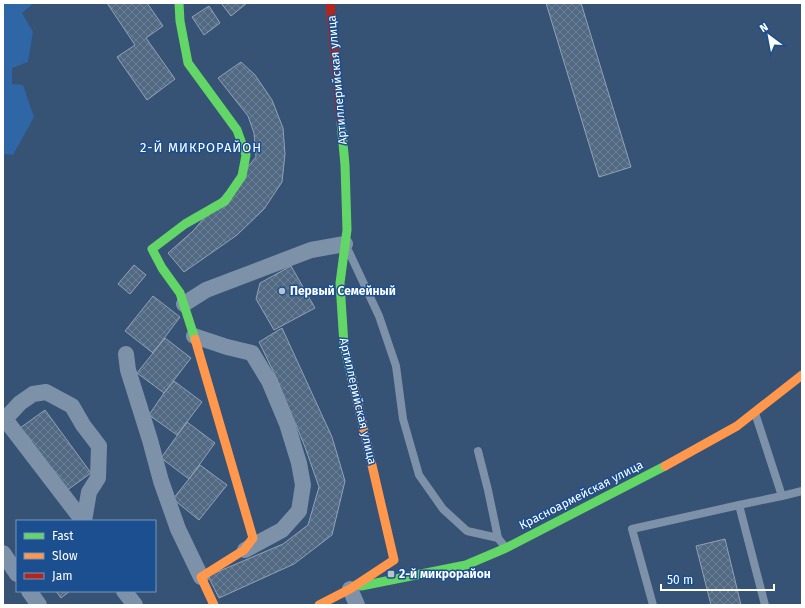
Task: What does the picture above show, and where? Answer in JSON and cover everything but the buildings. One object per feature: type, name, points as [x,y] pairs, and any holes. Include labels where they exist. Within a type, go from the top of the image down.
[{"type":"street","points":[[179,3],[180,21],[188,63],[237,130],[246,155],[242,176],[225,201],[185,224],[152,249],[162,268],[180,293],[194,336],[253,538],[244,550]]},
{"type":"street","name":"Артиллерийская улица","points":[[330,3],[346,165],[347,230],[340,283],[344,345],[394,560],[350,589]]},
{"type":"street","points":[[184,304],[206,290],[311,250],[345,244]]},
{"type":"street","points":[[194,336],[227,347],[252,353],[272,388],[287,424],[299,463],[303,486],[299,511],[282,530],[244,550],[201,577]]},
{"type":"street","points":[[126,354],[128,370],[161,481],[178,529],[214,605]]},
{"type":"street","name":"Красноармейская улица","points":[[350,589],[466,564],[506,548],[684,456],[737,426],[802,375]]},
{"type":"street","points":[[83,520],[4,419],[20,403],[33,394],[46,392],[72,406],[83,425],[99,446],[98,478],[90,492],[84,520]]},
{"type":"street","points":[[3,553],[16,572]]},
{"type":"street","points":[[319,605],[350,589],[357,605]]},
{"type":"street","points":[[30,592],[39,605]]},
{"type":"street","points":[[125,592],[135,605]]},
{"type":"lane","points":[[345,244],[379,316],[396,366],[403,419],[419,475],[443,508],[467,531],[498,538]]},
{"type":"lane","points":[[754,412],[782,496]]},
{"type":"lane","points":[[478,451],[498,538],[506,548]]},
{"type":"lane","points":[[653,605],[632,529],[802,491]]},
{"type":"lane","points":[[739,505],[765,605]]},
{"type":"shaded area","points":[[3,3],[34,3],[22,13],[33,32],[28,62],[12,68],[12,84],[23,85],[34,117],[13,155],[3,154]]},
{"type":"traffic: fast","points":[[179,3],[180,21],[188,63],[237,130],[246,155],[242,176],[225,201],[185,224],[152,249],[162,268],[180,293],[195,339]]},
{"type":"traffic: fast","points":[[341,122],[345,165],[347,230],[340,283],[344,345],[352,379]]},
{"type":"traffic: fast","points":[[361,586],[466,565],[506,548],[665,466]]},
{"type":"traffic: slow","points":[[195,339],[253,538],[244,550],[201,577],[214,605]]},
{"type":"traffic: slow","points":[[665,466],[737,426],[802,375]]},
{"type":"traffic: slow","points":[[319,605],[350,589],[394,560],[352,379]]},
{"type":"traffic: jam","points":[[330,3],[341,122]]},
{"type":"place","name":"Первый Семейный","points":[[282,291]]},
{"type":"place","name":"2-й микрорайон","points":[[391,574]]},
{"type":"district","name":"2-Й МИКРОРАЙОН","points":[[201,147]]}]
